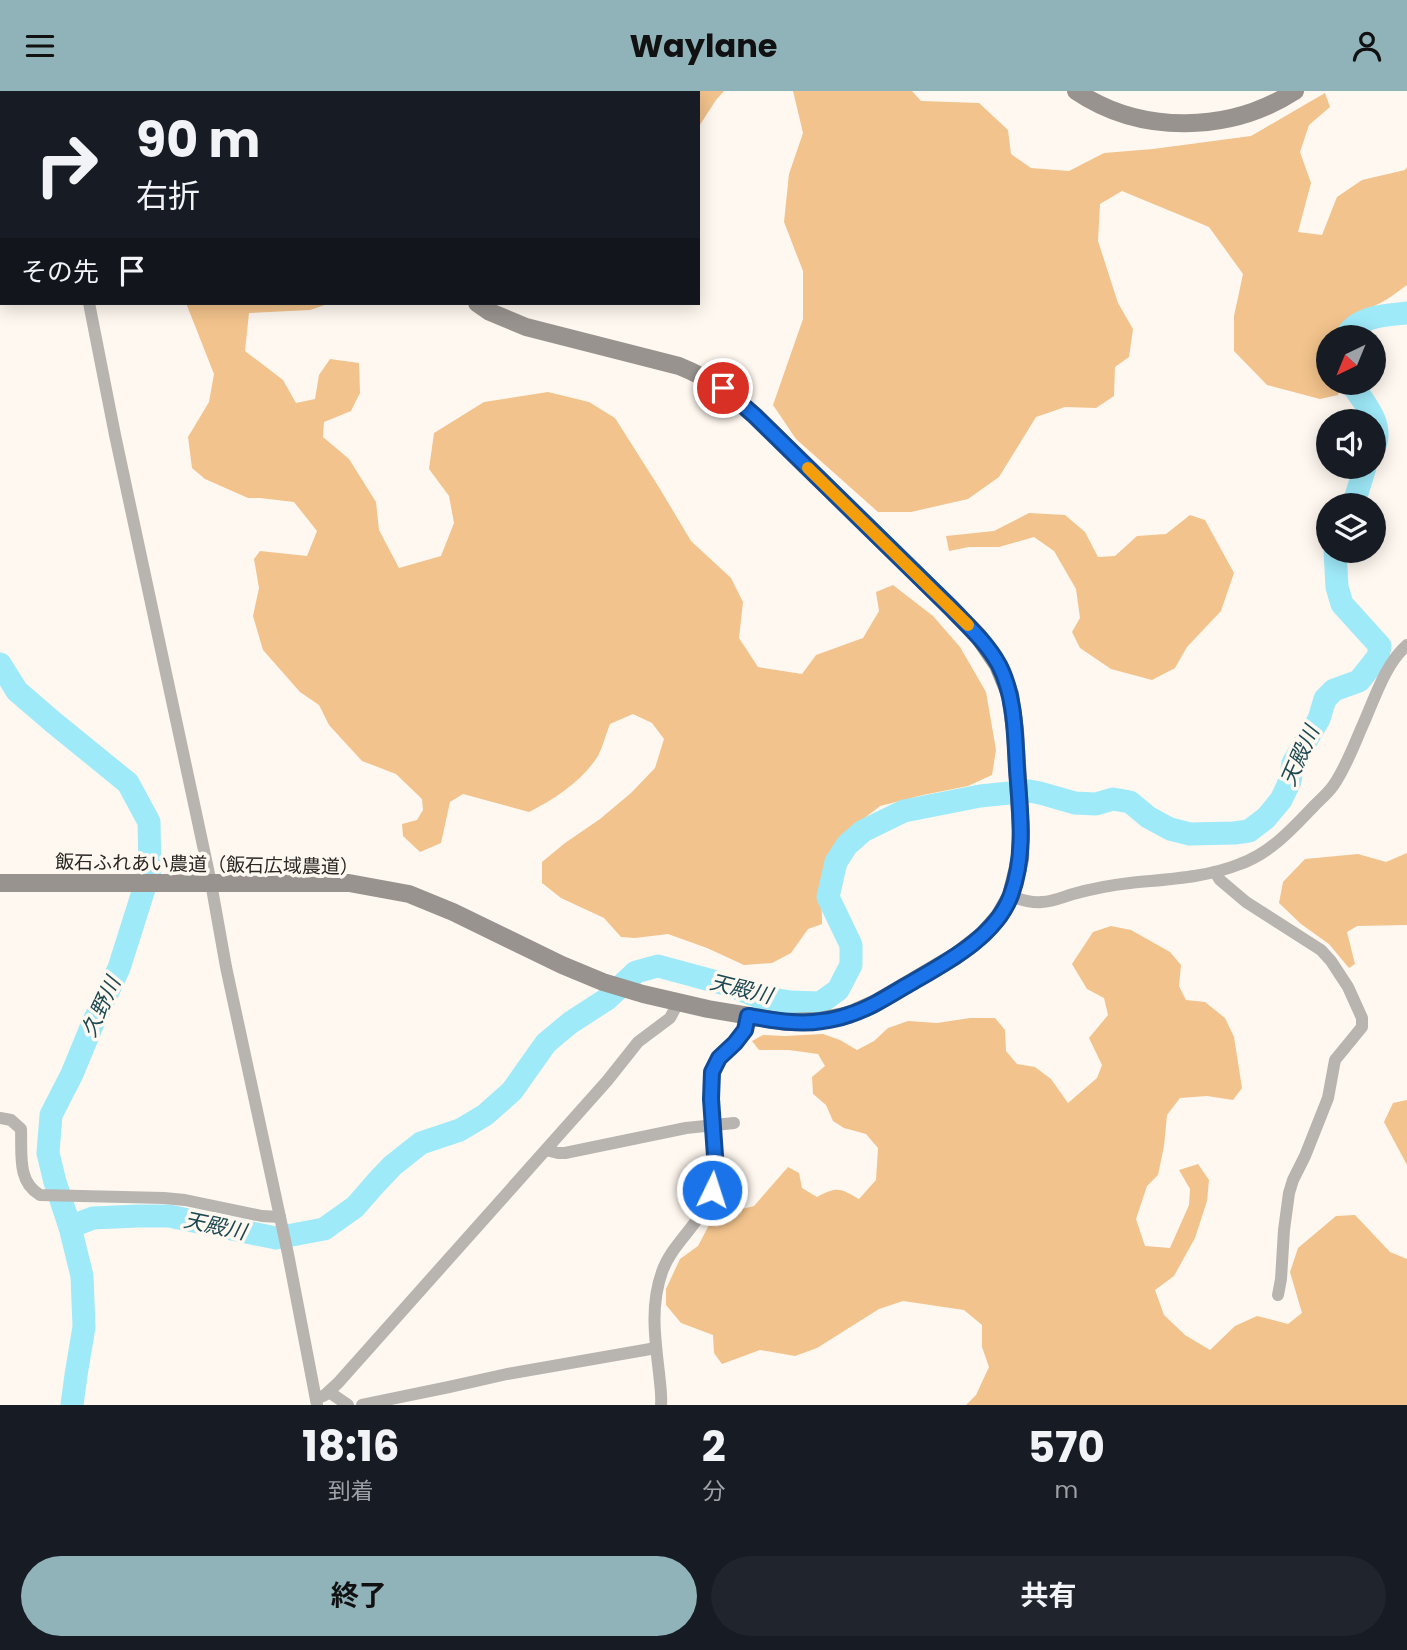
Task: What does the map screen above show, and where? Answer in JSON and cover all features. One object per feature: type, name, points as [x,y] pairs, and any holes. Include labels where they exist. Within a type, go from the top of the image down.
[{"type":"street","points":[[1076,91],[1104,107],[1131,117],[1191,124],[1249,114],[1280,101],[1295,91]]},
{"type":"street","points":[[89,305],[288,1254],[316,1402],[329,1392],[547,1150],[638,1042],[670,1018],[678,1003]]},
{"type":"street","name":"飯石ふれあい農道（飯石広域農道）","points":[[0,883],[349,883],[409,894],[603,982],[678,1003],[785,1022],[820,1021],[849,1015],[876,1003],[956,957],[983,935],[999,917],[1011,896],[1020,859],[1020,803],[1015,730],[1010,694],[999,665],[979,637],[755,416],[723,388],[679,366],[526,327],[480,305]]},
{"type":"street","points":[[1011,896],[1028,902],[1044,902],[1128,883],[1176,880],[1215,872],[1259,856],[1281,840],[1333,786],[1385,676],[1407,645]]},
{"type":"street","points":[[1215,872],[1220,880],[1246,902],[1321,950],[1348,986],[1362,1018],[1362,1027],[1335,1061],[1328,1098],[1289,1193],[1282,1279],[1278,1295]]},
{"type":"street","points":[[661,1405],[654,1302],[663,1268],[696,1222],[712,1190],[716,1170],[711,1099],[712,1072],[719,1058],[745,1030],[748,1016]]},
{"type":"street","points":[[0,1118],[11,1120],[21,1129],[24,1177],[31,1190],[40,1195],[164,1198],[262,1216],[281,1223]]},
{"type":"street","points":[[547,1150],[565,1153],[686,1128],[734,1123]]},
{"type":"street","points":[[362,1405],[507,1374],[656,1348]]},
{"type":"street","points":[[329,1392],[348,1405]]},
{"type":"shaded area","points":[[700,91],[724,91],[700,125]]},
{"type":"shaded area","points":[[793,91],[912,91],[921,101],[979,103],[1008,130],[1011,154],[1031,168],[1069,171],[1104,153],[1251,136],[1325,93],[1330,107],[1309,125],[1300,152],[1311,183],[1298,232],[1322,235],[1337,197],[1362,180],[1405,170],[1407,167],[1407,285],[1345,325],[1316,325],[1316,395],[1338,395],[1320,399],[1267,385],[1234,351],[1234,316],[1243,274],[1209,227],[1122,191],[1100,204],[1098,241],[1118,303],[1133,329],[1129,357],[1115,367],[1114,396],[1096,408],[1065,407],[1036,417],[999,477],[968,499],[911,512],[878,512],[796,439],[773,405],[803,319],[803,271],[784,222],[789,174],[803,133]]},
{"type":"shaded area","points":[[187,305],[325,305],[310,310],[249,313],[245,351],[283,380],[296,403],[315,399],[319,375],[330,359],[359,363],[360,393],[351,411],[324,422],[323,437],[349,459],[376,502],[379,530],[399,568],[441,556],[454,523],[449,496],[429,469],[434,433],[484,402],[548,392],[589,402],[615,418],[691,541],[731,578],[743,602],[739,638],[758,667],[802,674],[816,655],[863,638],[879,611],[876,592],[893,585],[933,616],[960,647],[986,692],[996,750],[992,775],[968,786],[880,806],[853,827],[832,850],[821,882],[822,924],[808,929],[791,953],[772,963],[744,965],[668,934],[621,937],[604,918],[561,898],[542,883],[542,862],[600,819],[655,768],[664,739],[652,723],[633,714],[610,724],[592,765],[558,795],[529,812],[463,794],[450,802],[441,843],[420,852],[403,836],[402,824],[417,820],[423,810],[422,799],[396,774],[362,761],[329,725],[319,705],[300,692],[263,650],[253,616],[259,588],[254,559],[260,551],[307,556],[317,531],[294,502],[248,498],[205,479],[192,468],[188,437],[209,402],[214,374]]},
{"type":"shaded area","points":[[1029,513],[1065,515],[1085,532],[1098,557],[1115,556],[1137,536],[1166,534],[1190,515],[1205,520],[1234,573],[1221,611],[1187,647],[1175,668],[1152,680],[1111,669],[1080,648],[1072,632],[1080,618],[1076,589],[1054,551],[1034,537],[999,547],[969,547],[949,551],[946,536],[994,531]]},
{"type":"shaded area","points":[[1407,853],[1407,925],[1357,926],[1347,932],[1355,964],[1349,968],[1329,944],[1301,924],[1279,903],[1283,882],[1305,859],[1358,854],[1386,862]]},
{"type":"shaded area","points":[[1111,926],[1131,930],[1170,952],[1181,965],[1179,986],[1186,1000],[1205,1002],[1225,1018],[1234,1037],[1242,1088],[1233,1100],[1207,1096],[1180,1098],[1167,1115],[1158,1175],[1147,1186],[1136,1219],[1145,1246],[1170,1248],[1189,1205],[1190,1189],[1179,1170],[1198,1164],[1209,1180],[1207,1201],[1195,1238],[1174,1276],[1155,1290],[1164,1315],[1185,1335],[1210,1350],[1235,1326],[1257,1316],[1288,1324],[1302,1313],[1290,1272],[1298,1248],[1336,1216],[1355,1215],[1390,1252],[1407,1259],[1407,1405],[966,1405],[976,1395],[989,1367],[982,1347],[982,1325],[964,1310],[903,1301],[879,1309],[817,1348],[795,1356],[760,1350],[722,1364],[714,1353],[713,1335],[681,1323],[666,1305],[666,1289],[680,1259],[698,1246],[709,1225],[734,1211],[754,1206],[788,1167],[799,1173],[802,1188],[817,1197],[838,1190],[859,1199],[876,1180],[878,1148],[866,1134],[844,1128],[833,1121],[826,1105],[813,1094],[812,1077],[825,1066],[818,1054],[759,1050],[752,1041],[763,1035],[823,1034],[857,1050],[874,1041],[888,1028],[908,1021],[937,1023],[970,1018],[995,1018],[1005,1030],[1006,1051],[1017,1064],[1035,1067],[1051,1079],[1068,1103],[1097,1078],[1102,1065],[1089,1038],[1108,1015],[1104,998],[1087,989],[1072,964],[1093,932]]},
{"type":"shaded area","points":[[1407,1100],[1407,1165],[1384,1122],[1393,1103]]},
{"type":"waterway","name":"天殿川","points":[[1357,325],[1381,316],[1407,313]]},
{"type":"waterway","name":"天殿川","points":[[1359,395],[1369,409]]},
{"type":"waterway","name":"天殿川","points":[[1357,493],[1361,479]]},
{"type":"waterway","name":"天殿川","points":[[70,1227],[93,1218],[169,1216],[276,1238],[324,1229],[355,1207],[392,1166],[421,1143],[460,1130],[485,1115],[512,1091],[546,1043],[570,1023],[607,999],[636,972],[658,966],[732,986],[759,997],[820,1003],[838,990],[851,965],[851,945],[828,897],[836,862],[847,845],[863,831],[904,811],[980,796],[1029,791],[1075,803],[1096,804],[1113,799],[1130,802],[1148,817],[1170,829],[1190,834],[1249,831],[1266,818],[1281,800],[1290,781],[1293,763],[1319,719],[1325,699],[1334,690],[1359,681],[1378,657],[1380,646],[1342,604],[1337,587],[1336,563]]},
{"type":"waterway","name":"久野川","points":[[0,664],[17,691],[128,783],[149,822],[150,870],[119,968],[51,1115],[48,1153],[82,1276],[84,1327],[72,1405]]},
{"type":"slow traffic","points":[[808,468],[968,625]]},
{"type":"route","points":[[712,1190],[716,1170],[711,1099],[712,1072],[719,1058],[745,1030],[748,1016],[785,1022],[820,1021],[849,1015],[876,1003],[956,957],[983,935],[999,917],[1011,896],[1020,859],[1021,830],[1015,730],[1010,694],[999,665],[979,637],[951,608],[723,388]]}]
